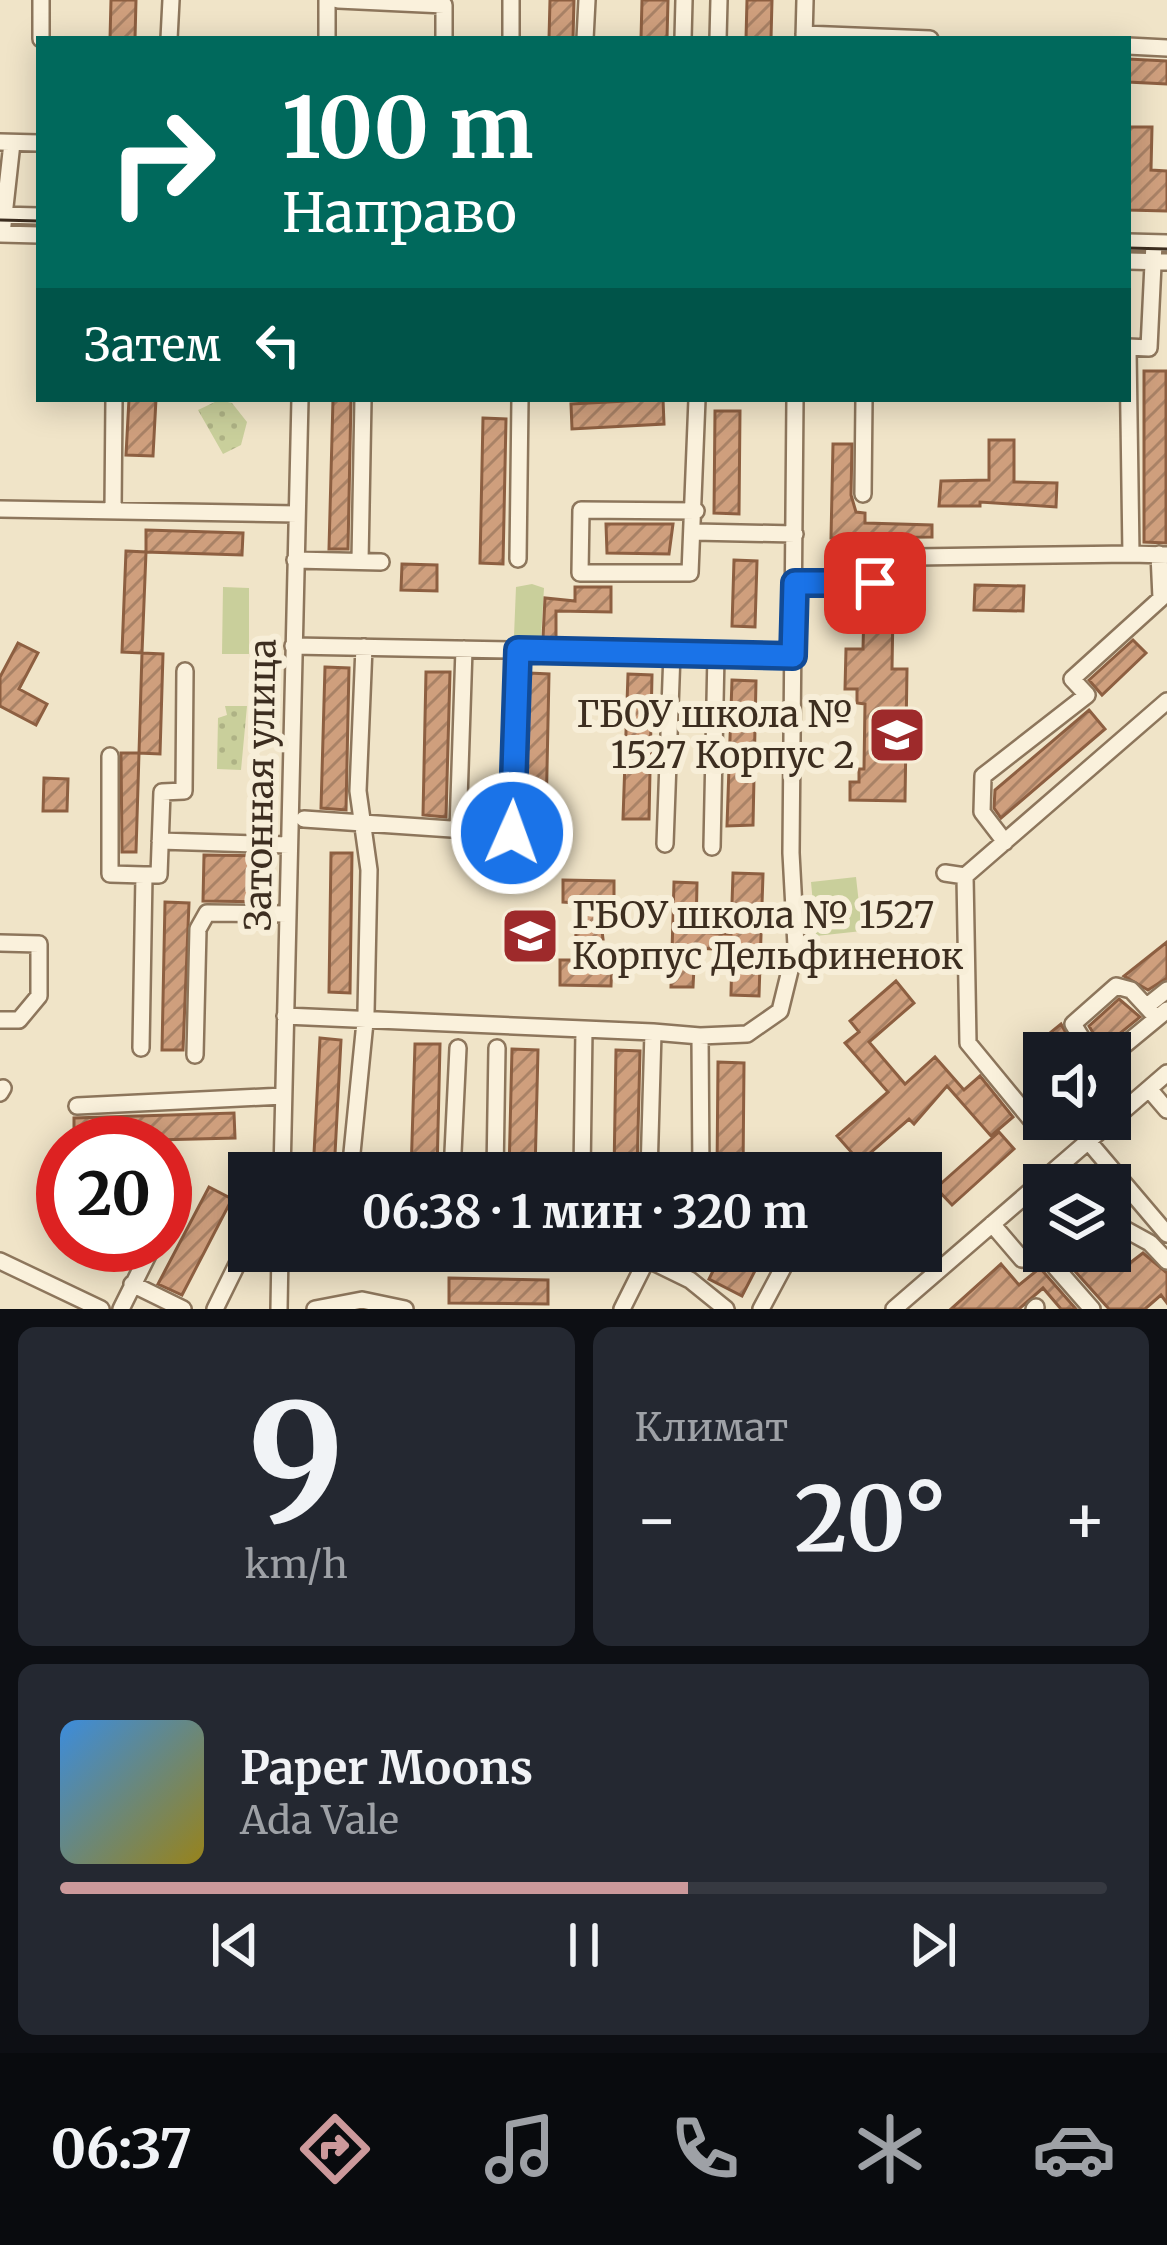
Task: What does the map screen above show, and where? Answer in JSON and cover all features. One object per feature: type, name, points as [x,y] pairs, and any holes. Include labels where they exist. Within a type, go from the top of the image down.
[{"type":"street","points":[[41,0],[41,36]]},
{"type":"street","points":[[170,36],[171,0]]},
{"type":"street","points":[[327,36],[328,0]]},
{"type":"street","points":[[338,0],[444,5],[444,36]]},
{"type":"street","points":[[511,36],[512,0]]},
{"type":"street","points":[[586,36],[587,0]]},
{"type":"street","points":[[683,36],[684,0]]},
{"type":"street","points":[[718,0],[718,36]]},
{"type":"street","points":[[804,36],[805,0]]},
{"type":"street","points":[[1131,46],[1167,48]]},
{"type":"street","points":[[1,225],[6,142],[36,143]]},
{"type":"street","points":[[1,225],[36,217]]},
{"type":"street","points":[[1,225],[36,226]]},
{"type":"street","points":[[1,225],[36,234]]},
{"type":"street","points":[[1148,348],[1160,243]]},
{"type":"street","points":[[1131,348],[1167,349]]},
{"type":"street","points":[[113,511],[114,402]]},
{"type":"street","name":"Затонная улица","points":[[282,1152],[301,402]]},
{"type":"street","points":[[360,561],[363,402]]},
{"type":"street","points":[[518,559],[520,402]]},
{"type":"street","points":[[696,511],[581,510],[580,573],[690,573],[696,511],[697,402]]},
{"type":"street","points":[[285,1016],[700,1036],[747,1034],[780,1011],[796,946],[791,853],[796,402]]},
{"type":"street","points":[[862,494],[864,402]]},
{"type":"street","points":[[1129,402],[1131,554]]},
{"type":"street","points":[[0,509],[296,514]]},
{"type":"street","points":[[694,532],[795,534]]},
{"type":"street","points":[[795,583],[914,583],[916,557],[1163,554],[1164,596],[1072,679],[1087,695],[982,776],[982,812],[1005,842]]},
{"type":"street","points":[[296,560],[380,562]]},
{"type":"street","points":[[293,646],[793,656]]},
{"type":"street","points":[[352,1152],[365,1021],[369,870],[359,823],[364,647]]},
{"type":"street","points":[[458,830],[464,649]]},
{"type":"street","points":[[512,833],[518,650]]},
{"type":"street","points":[[665,844],[672,653]]},
{"type":"street","points":[[712,847],[716,654]]},
{"type":"street","points":[[110,756],[110,874],[159,875],[162,792],[184,791],[185,671]]},
{"type":"street","points":[[945,873],[965,876],[1167,701]]},
{"type":"street","points":[[304,819],[538,835]]},
{"type":"street","points":[[160,841],[289,845]]},
{"type":"street","points":[[140,1048],[144,875]]},
{"type":"street","points":[[965,876],[968,1043],[1023,1110]]},
{"type":"street","points":[[195,1055],[198,929],[207,913],[287,914]]},
{"type":"street","points":[[0,943],[39,944],[39,996],[19,1020],[0,1020]]},
{"type":"street","points":[[1074,1032],[1077,1018],[1116,986],[1124,986],[1157,1012]]},
{"type":"street","points":[[1131,1037],[1157,1012],[1167,990]]},
{"type":"street","points":[[582,1152],[584,1029]]},
{"type":"street","points":[[650,1152],[653,1032]]},
{"type":"street","points":[[700,1036],[701,1152]]},
{"type":"street","points":[[453,1152],[458,1048]]},
{"type":"street","points":[[495,1152],[497,1048]]},
{"type":"street","points":[[894,1309],[1167,1073]]},
{"type":"street","points":[[1149,1089],[1167,1110]]},
{"type":"street","points":[[77,1106],[283,1096]]},
{"type":"street","points":[[1088,1141],[1167,1234]]},
{"type":"street","points":[[992,1224],[1023,1259]]},
{"type":"street","points":[[1131,1233],[1167,1261]]},
{"type":"street","points":[[0,1261],[101,1309]]},
{"type":"street","points":[[121,1309],[138,1272]]},
{"type":"street","points":[[215,1309],[233,1272]]},
{"type":"street","points":[[275,1308],[278,1272]]},
{"type":"street","points":[[622,1309],[639,1272]]},
{"type":"street","points":[[676,1272],[726,1309]]},
{"type":"street","points":[[761,1309],[781,1272]]},
{"type":"street","points":[[1061,1272],[1092,1309]]},
{"type":"street","points":[[132,1284],[183,1309]]},
{"type":"street","points":[[315,1309],[362,1300],[405,1309]]},
{"type":"green space","points":[[215,402],[232,403],[247,422],[241,445],[223,454],[198,410]]},
{"type":"green space","points":[[223,587],[249,588],[249,654],[222,654]]},
{"type":"green space","points":[[516,587],[544,588],[541,637],[514,636]]},
{"type":"green space","points":[[225,706],[247,706],[241,770],[217,769],[218,718],[227,715]]},
{"type":"green space","points":[[856,877],[862,931],[816,936],[811,882]]},
{"type":"building","points":[[111,0],[136,0],[135,36],[110,36]]},
{"type":"building","points":[[550,0],[574,0],[573,36],[549,36]]},
{"type":"building","points":[[642,0],[668,0],[667,36],[641,36]]},
{"type":"building","points":[[747,0],[772,0],[771,36],[746,36]]},
{"type":"building","points":[[1131,59],[1167,61],[1167,84],[1131,82]]},
{"type":"building","points":[[1131,127],[1152,127],[1151,170],[1167,171],[1167,211],[1131,210]]},
{"type":"building","points":[[1144,371],[1166,371],[1166,543],[1144,542]]},
{"type":"building","points":[[129,402],[156,402],[153,456],[126,455]]},
{"type":"building","points":[[333,402],[351,402],[348,549],[329,549]]},
{"type":"building","points":[[663,402],[664,424],[572,429],[571,404]]},
{"type":"building","points":[[715,411],[740,411],[739,514],[714,513]]},
{"type":"building","points":[[483,418],[506,419],[503,564],[480,563]]},
{"type":"building","points":[[989,440],[1014,440],[1014,482],[1057,483],[1056,507],[980,502],[980,506],[939,506],[941,481],[989,480]]},
{"type":"building","points":[[833,444],[852,444],[851,495],[856,512],[865,513],[865,523],[932,525],[932,537],[831,538]]},
{"type":"building","points":[[606,524],[673,524],[669,554],[607,553]]},
{"type":"building","points":[[146,530],[243,533],[242,555],[146,552]]},
{"type":"building","points":[[126,551],[146,552],[142,653],[122,652]]},
{"type":"building","points":[[734,560],[757,561],[755,627],[732,626]]},
{"type":"building","points":[[402,564],[437,565],[437,591],[401,590]]},
{"type":"building","points":[[975,585],[1024,586],[1023,611],[974,610]]},
{"type":"building","points":[[575,587],[611,587],[611,612],[556,611],[556,638],[543,638],[545,598],[575,601]]},
{"type":"building","points":[[864,609],[893,610],[892,669],[907,669],[905,801],[850,800],[850,782],[859,782],[859,769],[864,769],[865,704],[857,703],[857,689],[845,689],[846,649],[863,649]]},
{"type":"building","points":[[1133,640],[1146,653],[1102,695],[1089,680]]},
{"type":"building","points":[[18,643],[38,653],[19,689],[47,704],[36,725],[0,706],[0,677]]},
{"type":"building","points":[[142,653],[163,654],[160,754],[139,753]]},
{"type":"building","points":[[325,667],[349,668],[346,810],[321,808]]},
{"type":"building","points":[[426,672],[450,672],[446,817],[423,815]]},
{"type":"building","points":[[529,673],[549,674],[546,818],[524,818]]},
{"type":"building","points":[[628,674],[652,675],[649,819],[623,819]]},
{"type":"building","points":[[732,680],[756,681],[753,825],[727,826]]},
{"type":"building","points":[[1089,710],[1105,729],[1001,818],[994,808],[995,790]]},
{"type":"building","points":[[121,753],[139,753],[136,852],[122,852]]},
{"type":"building","points":[[44,778],[68,779],[67,811],[43,811]]},
{"type":"building","points":[[331,853],[352,853],[350,993],[329,992]]},
{"type":"building","points":[[204,855],[266,856],[265,902],[203,901]]},
{"type":"building","points":[[733,873],[763,874],[759,996],[731,995],[732,950],[695,948],[693,987],[671,987],[674,882],[697,883],[696,932],[731,934]]},
{"type":"building","points":[[563,880],[614,881],[614,905],[599,905],[603,939],[598,939],[597,961],[612,961],[611,986],[560,985],[560,960],[575,960],[577,903],[563,902]]},
{"type":"building","points":[[165,902],[189,903],[183,1050],[162,1050]]},
{"type":"building","points":[[1167,942],[1167,978],[1148,990],[1124,976]]},
{"type":"building","points":[[896,981],[914,1003],[869,1042],[905,1084],[935,1057],[964,1090],[980,1076],[1013,1117],[991,1136],[947,1086],[914,1124],[909,1119],[871,1152],[851,1152],[837,1136],[888,1092],[845,1043],[859,1032],[850,1021]]},
{"type":"building","points":[[1119,999],[1140,1017],[1122,1032],[1093,1032],[1089,1026]]},
{"type":"building","points":[[320,1038],[341,1040],[335,1152],[314,1152]]},
{"type":"building","points":[[415,1044],[440,1044],[437,1152],[412,1152]]},
{"type":"building","points":[[512,1049],[538,1050],[536,1152],[510,1152]]},
{"type":"building","points":[[616,1050],[640,1051],[638,1152],[614,1152]]},
{"type":"building","points":[[718,1062],[744,1063],[743,1152],[717,1152]]},
{"type":"building","points":[[234,1113],[235,1138],[192,1139],[192,1116],[138,1116]]},
{"type":"building","points":[[999,1132],[1014,1149],[952,1205],[942,1194],[942,1183]]},
{"type":"building","points":[[209,1187],[228,1197],[228,1207],[182,1295],[158,1284],[164,1272],[192,1272],[192,1219]]},
{"type":"building","points":[[1143,1253],[1167,1273],[1167,1303],[1161,1295],[1145,1309],[1109,1309],[1076,1272],[1131,1272],[1131,1262]]},
{"type":"building","points":[[1001,1264],[1019,1285],[1035,1272],[1044,1272],[1076,1309],[1061,1309],[1043,1288],[1019,1309],[951,1309]]},
{"type":"building","points":[[712,1272],[754,1272],[742,1296],[709,1279]]},
{"type":"building","points":[[449,1278],[548,1280],[548,1304],[449,1303]]},
{"type":"tram line","points":[[0,220],[36,221]]},
{"type":"tram line","points":[[1131,248],[1167,249]]},
{"type":"place","name":"ГБОУ школа № 1527 Корпус 2","points":[[897,735]]},
{"type":"place","name":"ГБОУ школа № 1527 Корпус Дельфиненок","points":[[530,936]]},
{"type":"route","points":[[512,833],[518,650],[793,656],[795,583],[875,583]]}]
